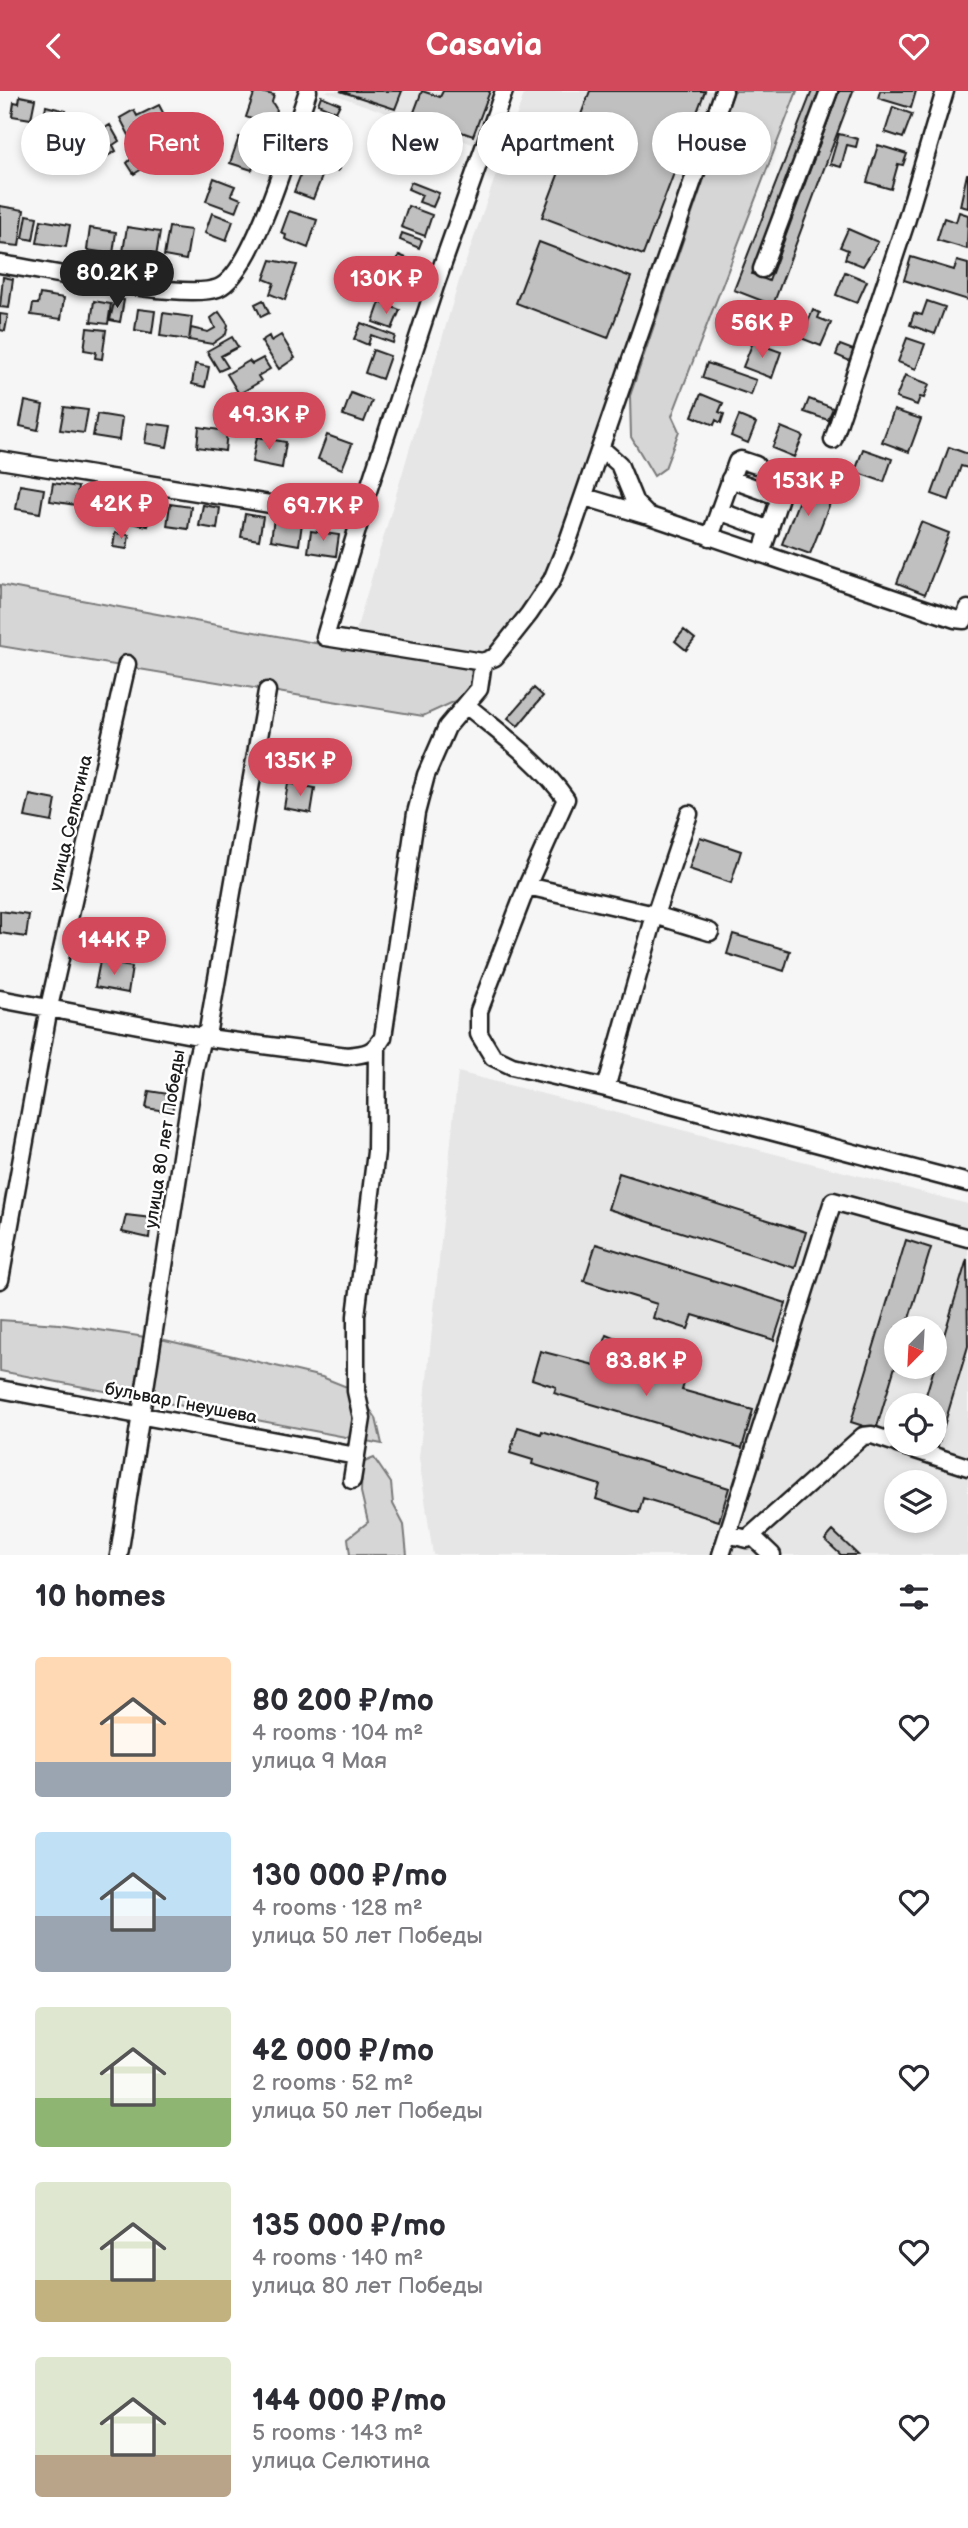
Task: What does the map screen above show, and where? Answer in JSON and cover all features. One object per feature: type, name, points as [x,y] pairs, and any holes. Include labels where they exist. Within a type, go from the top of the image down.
[{"type":"street","points":[[0,264],[167,290],[198,291],[218,288],[232,278],[244,261],[261,225],[308,91]]},
{"type":"street","points":[[504,91],[435,286],[365,500],[325,637],[483,662],[495,657],[529,614],[552,580],[585,497],[724,91]]},
{"type":"street","points":[[762,269],[829,91]]},
{"type":"street","points":[[833,440],[906,222],[944,91]]},
{"type":"street","points":[[602,449],[619,464],[635,503],[647,515]]},
{"type":"street","points":[[0,460],[338,515],[355,513],[365,500]]},
{"type":"street","points":[[710,537],[737,462],[741,460],[756,465]]},
{"type":"street","points":[[730,479],[780,497],[761,554]]},
{"type":"street","points":[[585,497],[967,617]]},
{"type":"street","points":[[719,511],[770,530]]},
{"type":"street","points":[[0,999],[202,1037],[348,1056],[369,1054],[377,1048],[383,1037],[416,813],[426,775],[447,727],[479,689],[483,662]]},
{"type":"street","name":"улица Селютина","points":[[0,1280],[49,1007],[127,664]]},
{"type":"street","name":"улица 80 лет Победы","points":[[119,1555],[202,1037],[208,1030],[267,691]]},
{"type":"street","points":[[466,705],[557,785],[566,799],[527,886],[479,1011],[479,1034],[493,1057],[512,1066],[968,1183]]},
{"type":"street","points":[[606,1088],[655,915],[689,814]]},
{"type":"street","points":[[527,886],[655,915],[709,932]]},
{"type":"street","points":[[352,1480],[362,1418],[356,1391],[356,1316],[376,1152],[377,1048]]},
{"type":"street","points":[[721,1555],[833,1201],[968,1238]]},
{"type":"street","name":"бульвар Гнеушева","points":[[0,1389],[356,1456]]},
{"type":"street","points":[[728,1534],[747,1539],[863,1436],[872,1435],[884,1439]]},
{"type":"street","points":[[934,1456],[968,1467]]},
{"type":"street","points":[[751,1535],[772,1555]]},
{"type":"shaded area","points":[[325,91],[496,91],[489,112],[477,112],[477,146],[463,141],[463,112],[383,112]]},
{"type":"shaded area","points":[[525,91],[718,91],[711,112],[652,112],[652,175],[689,175],[547,580],[491,653],[355,634],[459,281],[496,175],[638,175],[638,112],[518,112]]},
{"type":"shaded area","points":[[734,91],[797,91],[771,159],[771,112],[727,112]]},
{"type":"shaded area","points":[[705,175],[765,175],[672,416],[679,431],[665,468],[654,476],[631,437],[630,396]]},
{"type":"shaded area","points":[[0,585],[331,646],[469,660],[474,683],[458,700],[423,716],[0,646]]},
{"type":"shaded area","points":[[458,1072],[968,1204],[968,1555],[433,1555],[419,1458]]},
{"type":"shaded area","points":[[0,1320],[59,1324],[165,1340],[322,1377],[357,1391],[376,1418],[382,1444],[0,1371]]},
{"type":"shaded area","points":[[374,1458],[391,1483],[393,1504],[404,1525],[407,1555],[350,1555],[348,1538],[368,1522],[361,1492],[362,1463]]},
{"type":"building","points":[[255,91],[274,95],[272,102],[276,112],[248,112]]},
{"type":"building","points":[[340,91],[402,91],[395,109]]},
{"type":"building","points":[[422,91],[440,97],[443,91],[490,91],[482,112],[477,112],[477,125],[473,136],[463,132],[463,112],[414,112]]},
{"type":"building","points":[[590,91],[705,91],[697,112],[652,112],[652,175],[673,175],[643,255],[542,217],[558,175],[638,175],[638,112],[582,112]]},
{"type":"building","points":[[812,91],[824,91],[752,274],[769,281],[839,91],[853,91],[773,305],[734,290]]},
{"type":"building","points":[[880,91],[916,91],[911,108],[878,98]]},
{"type":"building","points":[[20,96],[35,99],[32,112],[21,112],[21,117],[12,116],[14,102],[19,103]]},
{"type":"building","points":[[321,96],[340,104],[336,112],[318,104]]},
{"type":"building","points":[[159,105],[163,112],[145,112]]},
{"type":"building","points":[[46,106],[66,111],[66,112],[45,112]]},
{"type":"building","points":[[893,107],[912,114],[903,138],[885,132]]},
{"type":"building","points":[[110,125],[119,141],[113,145],[116,151],[110,154]]},
{"type":"building","points":[[839,134],[858,139],[856,147],[847,145],[841,167],[830,164]]},
{"type":"building","points":[[238,140],[238,166],[230,163]]},
{"type":"building","points":[[878,145],[907,154],[903,165],[898,164],[891,189],[867,182]]},
{"type":"building","points":[[968,174],[968,208],[960,206]]},
{"type":"building","points":[[301,175],[323,175],[313,199],[294,192]]},
{"type":"building","points":[[214,178],[235,186],[231,195],[241,199],[236,212],[206,201]]},
{"type":"building","points":[[411,182],[439,193],[433,207],[419,202],[422,195],[408,189]]},
{"type":"building","points":[[0,206],[24,210],[19,246],[0,244]]},
{"type":"building","points":[[408,206],[432,215],[425,236],[401,227]]},
{"type":"building","points":[[289,211],[317,220],[308,248],[285,239],[286,235],[281,233]]},
{"type":"building","points":[[959,212],[968,215],[967,249],[937,240],[944,218],[956,222]]},
{"type":"building","points":[[212,213],[233,221],[226,241],[205,233]]},
{"type":"building","points":[[27,215],[37,217],[33,240],[23,238]]},
{"type":"building","points":[[41,220],[70,225],[66,247],[37,243]]},
{"type":"building","points":[[127,227],[160,232],[155,263],[122,258]]},
{"type":"building","points":[[169,227],[191,230],[186,260],[164,256]]},
{"type":"building","points":[[90,228],[116,232],[113,254],[87,250]]},
{"type":"building","points":[[848,229],[878,242],[863,266],[845,259],[848,250],[840,247]]},
{"type":"building","points":[[402,233],[422,240],[419,248],[400,240]]},
{"type":"building","points":[[539,242],[631,277],[608,338],[516,303]]},
{"type":"building","points":[[399,255],[416,262],[408,282],[390,276]]},
{"type":"building","points":[[911,257],[954,270],[957,261],[968,264],[968,300],[904,280]]},
{"type":"building","points":[[271,260],[297,265],[285,300],[270,294],[274,283],[264,279]]},
{"type":"building","points":[[845,272],[867,281],[857,303],[836,295]]},
{"type":"building","points":[[3,277],[13,279],[9,308],[0,307]]},
{"type":"building","points":[[385,280],[402,286],[399,295],[381,288]]},
{"type":"building","points":[[40,294],[64,298],[61,319],[31,315],[33,304],[38,304]]},
{"type":"building","points":[[115,298],[124,300],[120,322],[110,320]]},
{"type":"building","points":[[263,300],[269,313],[261,317],[255,304]]},
{"type":"building","points":[[94,301],[111,304],[108,324],[91,322]]},
{"type":"building","points":[[927,301],[945,307],[935,334],[910,325],[914,313],[922,315]]},
{"type":"building","points":[[380,302],[400,310],[392,329],[373,322]]},
{"type":"building","points":[[138,309],[155,311],[152,333],[135,330]]},
{"type":"building","points":[[813,310],[820,313],[818,318],[831,323],[821,346],[801,338]]},
{"type":"building","points":[[219,312],[228,325],[226,334],[212,344],[189,340],[191,328],[208,332],[215,328],[211,318]]},
{"type":"building","points":[[163,313],[192,317],[189,340],[160,336]]},
{"type":"building","points":[[0,314],[8,315],[5,331],[0,330]]},
{"type":"building","points":[[361,323],[395,336],[393,343],[371,335],[368,345],[354,339]]},
{"type":"building","points":[[727,324],[741,329],[736,340],[722,335]]},
{"type":"building","points":[[87,328],[106,330],[102,359],[95,358],[96,352],[84,350]]},
{"type":"building","points":[[281,335],[295,358],[279,369],[261,341],[269,336],[271,341]]},
{"type":"building","points":[[232,337],[238,347],[221,356],[228,367],[219,371],[207,351]]},
{"type":"building","points":[[907,338],[925,344],[916,369],[898,362]]},
{"type":"building","points":[[753,342],[781,352],[772,378],[743,367]]},
{"type":"building","points":[[840,345],[856,351],[852,362],[836,355]]},
{"type":"building","points":[[373,350],[390,356],[382,379],[365,373]]},
{"type":"building","points":[[263,358],[270,369],[258,376],[261,381],[239,394],[227,374],[249,361],[252,364]]},
{"type":"building","points":[[707,363],[756,380],[751,395],[702,378]]},
{"type":"building","points":[[195,364],[209,367],[205,387],[192,384]]},
{"type":"building","points":[[905,375],[929,384],[924,398],[920,397],[917,405],[896,398]]},
{"type":"building","points":[[351,393],[372,401],[364,422],[343,415]]},
{"type":"building","points":[[701,394],[723,403],[719,412],[724,414],[721,423],[716,420],[714,425],[692,416]]},
{"type":"building","points":[[809,399],[833,408],[828,420],[804,412]]},
{"type":"building","points":[[25,401],[43,405],[38,430],[20,426]]},
{"type":"building","points":[[64,407],[88,410],[84,433],[60,430]]},
{"type":"building","points":[[894,410],[921,419],[909,452],[882,442]]},
{"type":"building","points":[[97,414],[122,418],[119,440],[93,436]]},
{"type":"building","points":[[739,416],[756,423],[748,443],[731,436]]},
{"type":"building","points":[[148,423],[171,426],[167,447],[145,443]]},
{"type":"building","points":[[199,427],[227,431],[225,451],[197,447]]},
{"type":"building","points":[[781,427],[803,436],[794,457],[772,448]]},
{"type":"building","points":[[327,435],[352,444],[342,469],[318,459]]},
{"type":"building","points":[[257,437],[286,442],[282,468],[252,462]]},
{"type":"building","points":[[949,447],[968,454],[968,468],[961,466],[949,500],[932,494]]},
{"type":"building","points":[[863,449],[892,459],[884,482],[855,472]]},
{"type":"building","points":[[806,482],[834,493],[810,554],[782,544]]},
{"type":"building","points":[[53,483],[78,487],[76,505],[50,501]]},
{"type":"building","points":[[20,485],[44,489],[40,513],[16,509]]},
{"type":"building","points":[[99,487],[118,491],[115,514],[95,511]]},
{"type":"building","points":[[135,495],[153,498],[148,526],[130,523]]},
{"type":"building","points":[[170,504],[191,507],[188,529],[167,526]]},
{"type":"building","points":[[203,505],[220,508],[217,529],[199,526]]},
{"type":"building","points":[[245,514],[263,517],[259,540],[241,537]]},
{"type":"building","points":[[274,518],[302,523],[299,545],[271,540]]},
{"type":"building","points":[[921,522],[949,533],[925,594],[897,583]]},
{"type":"building","points":[[311,531],[339,535],[336,556],[308,552]]},
{"type":"building","points":[[115,533],[129,535],[127,549],[113,547]]},
{"type":"building","points":[[684,630],[695,639],[686,650],[675,641]]},
{"type":"building","points":[[534,688],[543,696],[518,726],[508,718]]},
{"type":"building","points":[[288,783],[315,788],[311,813],[284,808]]},
{"type":"building","points":[[30,795],[56,800],[52,822],[25,817]]},
{"type":"building","points":[[700,837],[741,851],[731,883],[689,869]]},
{"type":"building","points":[[0,911],[29,915],[26,937],[0,933]]},
{"type":"building","points":[[733,934],[790,951],[784,971],[727,954]]},
{"type":"building","points":[[100,961],[132,967],[128,993],[95,987]]},
{"type":"building","points":[[149,1091],[175,1095],[172,1112],[146,1108]]},
{"type":"building","points":[[619,1173],[806,1232],[795,1268],[608,1209]]},
{"type":"building","points":[[126,1215],[151,1218],[149,1238],[122,1232]]},
{"type":"building","points":[[906,1240],[931,1248],[910,1316],[884,1316],[884,1379],[891,1379],[887,1393],[884,1393],[884,1403],[876,1430],[851,1422]]},
{"type":"building","points":[[596,1244],[786,1303],[774,1340],[693,1315],[688,1329],[653,1318],[657,1304],[584,1281]]},
{"type":"building","points":[[967,1259],[968,1346],[947,1416],[947,1393],[927,1393],[931,1379],[947,1379],[947,1325]]},
{"type":"building","points":[[607,1335],[619,1340],[615,1350],[603,1346]]},
{"type":"building","points":[[540,1351],[645,1378],[649,1366],[686,1377],[682,1390],[753,1410],[742,1448],[554,1393],[556,1387],[532,1379]]},
{"type":"building","points":[[518,1427],[541,1434],[542,1431],[729,1488],[719,1521],[643,1498],[639,1513],[596,1499],[600,1485],[532,1464],[533,1460],[510,1453]]},
{"type":"building","points":[[833,1531],[858,1555],[841,1555],[825,1540]]}]
